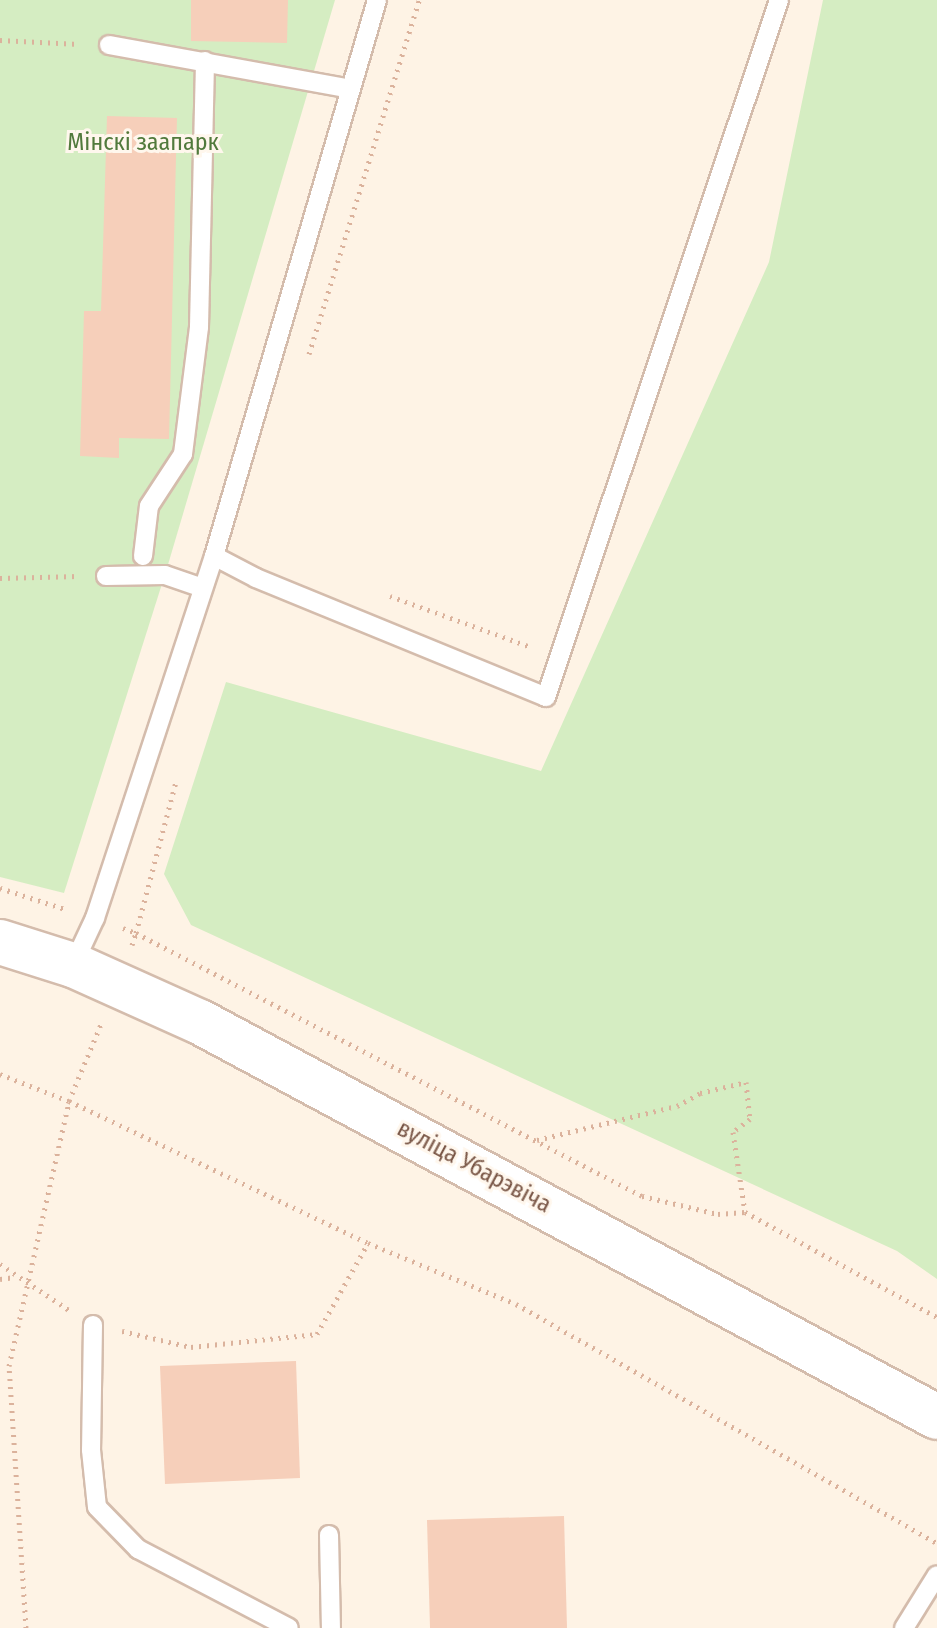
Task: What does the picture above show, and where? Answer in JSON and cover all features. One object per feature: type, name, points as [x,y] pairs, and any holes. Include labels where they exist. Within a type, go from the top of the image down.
[{"type":"main road","name":"вуліца Убарэвіча","points":[[0,942],[73,965],[323,1086],[937,1417]]},
{"type":"lane","points":[[73,965],[95,918],[214,556],[377,0]]},
{"type":"lane","points":[[214,556],[256,578],[546,697],[779,0]]},
{"type":"lane","points":[[109,45],[350,89]]},
{"type":"lane","points":[[143,556],[149,506],[183,454],[199,327],[205,61]]},
{"type":"lane","points":[[106,576],[165,575],[203,588]]},
{"type":"lane","points":[[93,1325],[91,1450],[97,1507],[138,1549],[289,1628]]},
{"type":"lane","points":[[329,1535],[331,1628]]},
{"type":"lane","points":[[904,1628],[937,1575]]},
{"type":"path","points":[[0,40],[109,45]]},
{"type":"path","points":[[0,578],[106,576]]},
{"type":"path","points":[[374,590],[559,658]]},
{"type":"path","points":[[136,933],[642,1196],[718,1214],[745,1212],[937,1317]]},
{"type":"path","points":[[26,1628],[9,1366],[69,1101],[101,1024]]},
{"type":"path","points":[[0,1074],[69,1101],[368,1243],[516,1304],[937,1543]]},
{"type":"path","points":[[537,1140],[677,1106],[700,1093],[746,1082],[750,1119],[733,1132],[745,1212]]},
{"type":"path","points":[[0,1264],[27,1286],[93,1325],[191,1347],[317,1334],[368,1243]]},
{"type":"path","points":[[0,1279],[15,1277]]},
{"type":"green space","name":"Мінскі заапарк","points":[[0,0],[335,0],[167,568],[64,893],[0,877]]},
{"type":"green space","points":[[823,0],[937,0],[937,1279],[897,1251],[191,925],[164,874],[226,682],[541,771],[769,262]]},
{"type":"building","points":[[191,0],[288,0],[287,43],[191,41]]},
{"type":"building","points":[[107,116],[177,118],[169,439],[119,438],[119,458],[80,456],[84,311],[101,311]]},
{"type":"building","points":[[296,1361],[300,1478],[165,1484],[160,1366]]},
{"type":"building","points":[[564,1516],[567,1628],[430,1628],[427,1520]]}]
